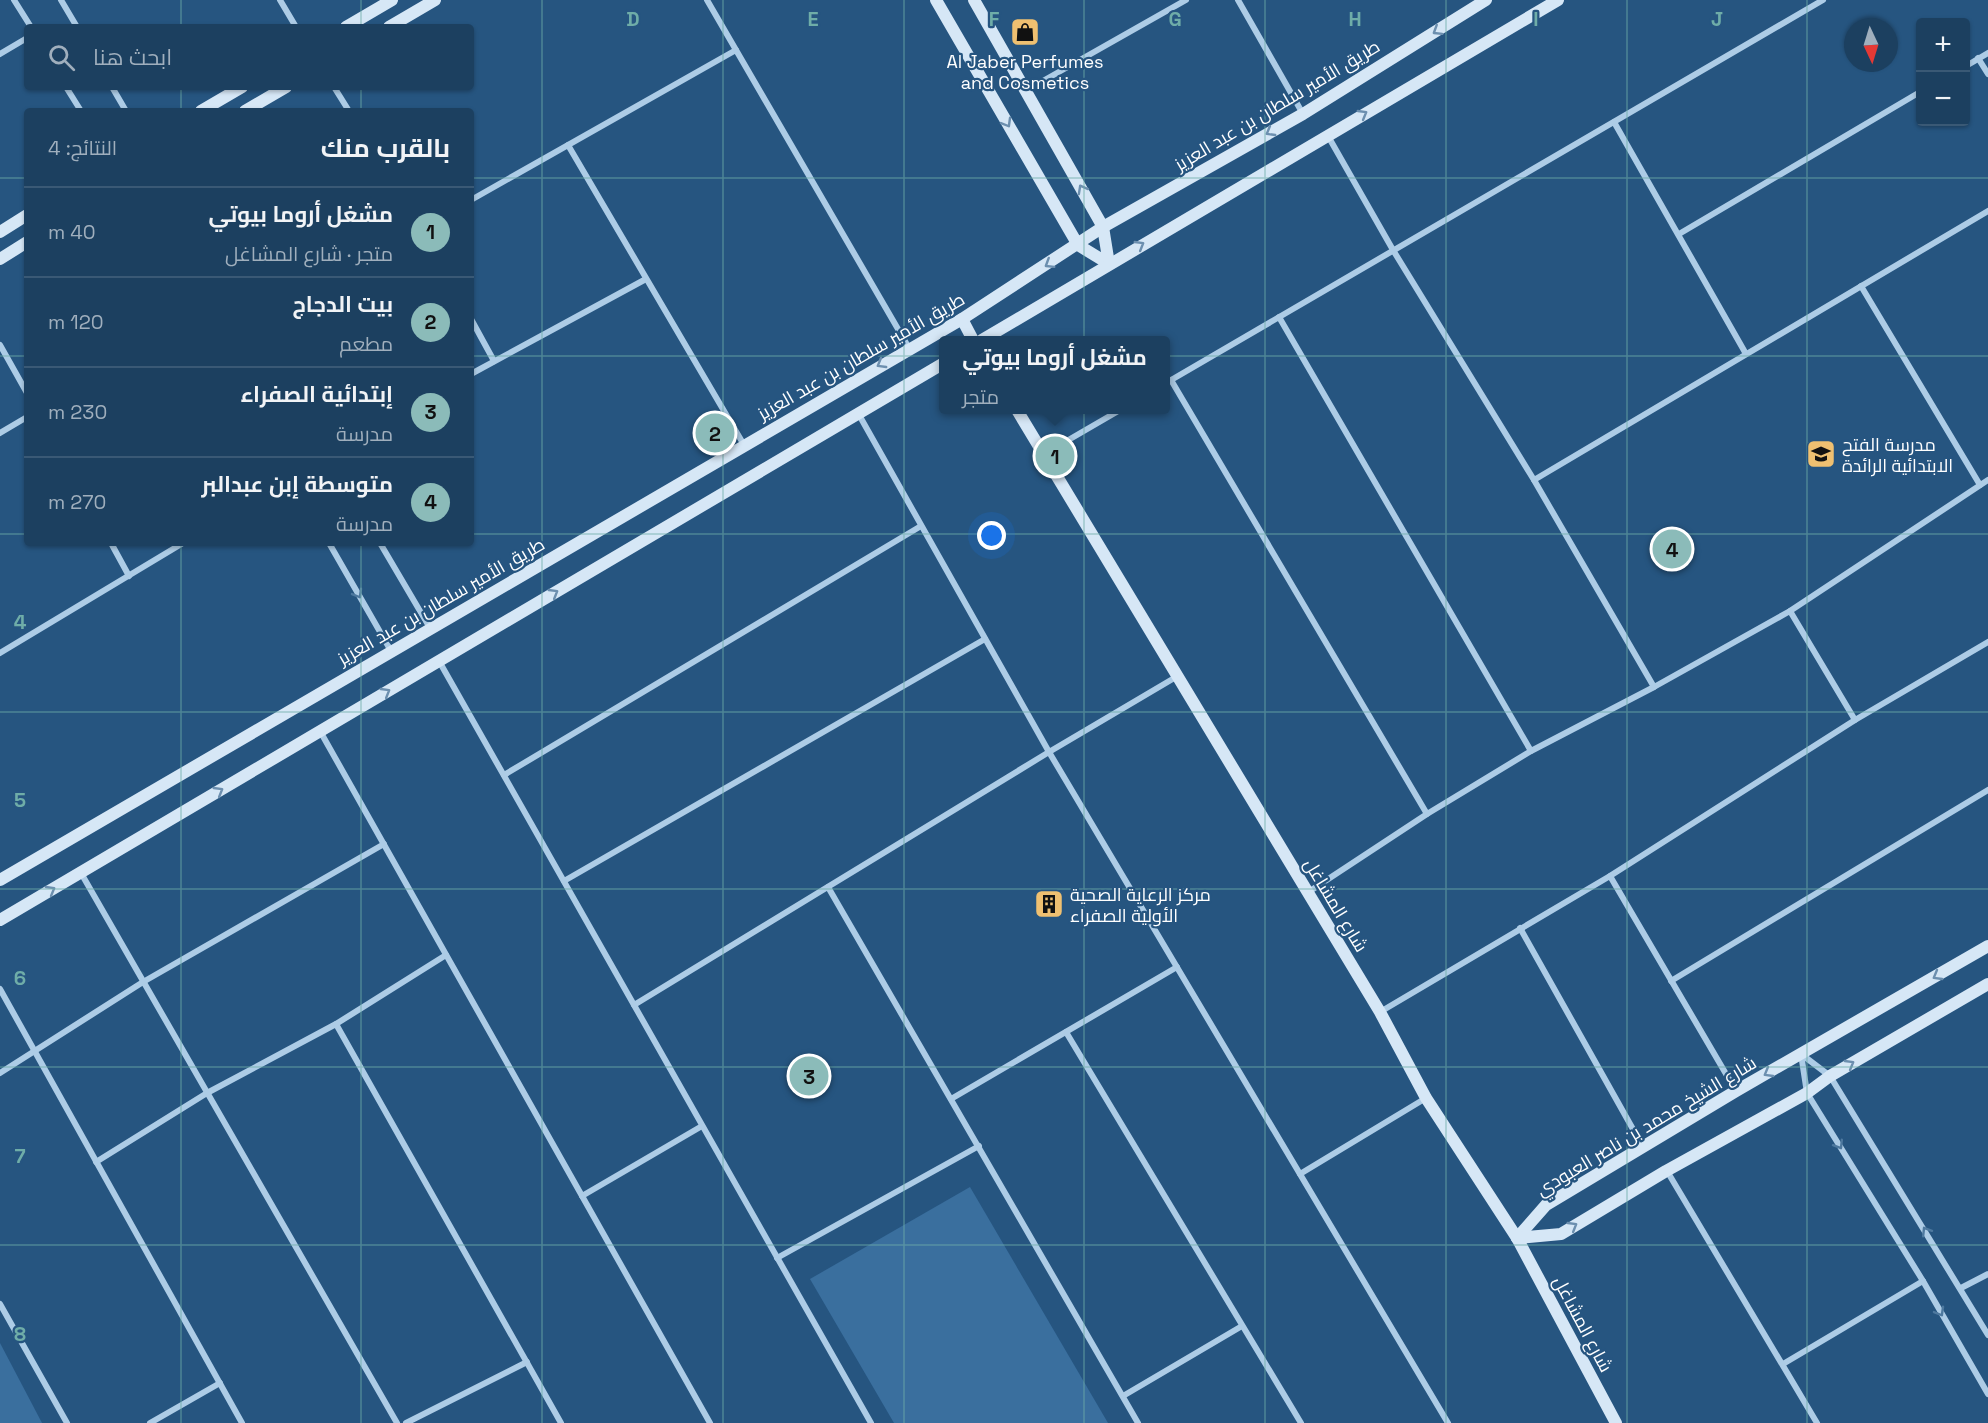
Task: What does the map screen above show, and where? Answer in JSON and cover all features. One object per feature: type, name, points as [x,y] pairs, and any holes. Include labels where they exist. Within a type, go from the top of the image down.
[{"type":"main road","points":[[350,24],[392,0]]},
{"type":"main road","points":[[394,24],[435,0]]},
{"type":"main road","points":[[936,0],[1078,245],[1109,264]]},
{"type":"main road","points":[[974,0],[1103,227],[1109,264]]},
{"type":"main road","points":[[989,336],[1558,0]]},
{"type":"main road","name":"طريق الأمير سلطان بن عبد العزيز","points":[[0,880],[962,319],[1103,227],[1303,114],[1478,2]]},
{"type":"main road","points":[[206,108],[237,90]]},
{"type":"main road","points":[[250,108],[281,90]]},
{"type":"main road","points":[[0,232],[24,217]]},
{"type":"main road","points":[[0,259],[24,244]]},
{"type":"main road","points":[[962,319],[971,336]]},
{"type":"main road","points":[[0,920],[939,366]]},
{"type":"main road","name":"شارع المشاغل","points":[[1020,414],[1046,453],[1176,677],[1380,1012],[1426,1098],[1517,1238],[1616,1423]]},
{"type":"main road","name":"شارع الشيخ محمد بن ناصر العبودي","points":[[1517,1238],[1546,1205],[1736,1091],[1988,946]]},
{"type":"main road","points":[[1517,1238],[1561,1234],[1666,1171],[1807,1093],[1830,1076],[1988,984]]},
{"type":"street","points":[[14,0],[29,24]]},
{"type":"street","points":[[61,0],[75,24]]},
{"type":"street","points":[[280,0],[294,24]]},
{"type":"street","points":[[708,0],[909,348]]},
{"type":"street","points":[[1027,90],[1186,0]]},
{"type":"street","points":[[1238,0],[1303,114]]},
{"type":"street","points":[[1170,380],[1614,122],[1812,3],[1824,0]]},
{"type":"street","points":[[0,54],[24,40]]},
{"type":"street","points":[[474,198],[736,50]]},
{"type":"street","points":[[1970,63],[1988,53]]},
{"type":"street","points":[[1978,58],[1988,74]]},
{"type":"street","points":[[68,90],[79,108]]},
{"type":"street","points":[[114,90],[124,108]]},
{"type":"street","points":[[336,90],[347,108]]},
{"type":"street","points":[[1678,234],[1916,94]]},
{"type":"street","points":[[1614,122],[1746,354]]},
{"type":"street","points":[[1327,135],[1393,250],[1534,480],[1654,687]]},
{"type":"street","points":[[568,145],[744,445]]},
{"type":"street","points":[[1534,480],[1988,211]]},
{"type":"street","points":[[474,372],[646,279]]},
{"type":"street","points":[[1861,286],[1980,485]]},
{"type":"street","points":[[1279,317],[1531,751]]},
{"type":"street","points":[[474,325],[494,362]]},
{"type":"street","points":[[0,345],[24,388]]},
{"type":"street","points":[[1170,384],[1427,814]]},
{"type":"street","points":[[858,413],[1049,752],[1448,1423]]},
{"type":"street","points":[[1046,453],[1113,414]]},
{"type":"street","points":[[0,433],[24,419]]},
{"type":"street","points":[[1307,893],[1427,814],[1531,751],[1654,687],[1790,611],[1988,480]]},
{"type":"street","points":[[504,775],[921,526]]},
{"type":"street","points":[[113,546],[129,576]]},
{"type":"street","points":[[0,653],[178,546]]},
{"type":"street","points":[[331,546],[391,651]]},
{"type":"street","points":[[382,546],[430,628]]},
{"type":"street","points":[[1790,611],[1855,720]]},
{"type":"street","points":[[564,881],[985,639]]},
{"type":"street","points":[[1380,1012],[1610,876],[1855,720],[1988,642]]},
{"type":"street","points":[[439,661],[871,1423]]},
{"type":"street","points":[[634,1005],[1176,677]]},
{"type":"street","points":[[320,731],[710,1423]]},
{"type":"street","points":[[1671,981],[1988,790]]},
{"type":"street","points":[[0,1073],[143,982],[384,844]]},
{"type":"street","points":[[81,873],[397,1423]]},
{"type":"street","points":[[1610,876],[1736,1091]]},
{"type":"street","points":[[828,886],[1138,1423]]},
{"type":"street","points":[[1520,928],[1643,1147]]},
{"type":"street","points":[[96,1162],[207,1093],[336,1024],[446,955]]},
{"type":"street","points":[[951,1099],[1177,968]]},
{"type":"street","points":[[0,989],[242,1423]]},
{"type":"street","points":[[336,1024],[561,1423]]},
{"type":"street","points":[[1066,1032],[1301,1423]]},
{"type":"street","points":[[1801,1054],[1830,1076],[1988,1335]]},
{"type":"street","points":[[1801,1054],[1807,1093],[1923,1281],[1988,1394]]},
{"type":"street","points":[[1300,1174],[1426,1098]]},
{"type":"street","points":[[582,1196],[702,1126]]},
{"type":"street","points":[[777,1258],[979,1146]]},
{"type":"street","points":[[1666,1171],[1817,1423]]},
{"type":"street","points":[[1961,1288],[1988,1274]]},
{"type":"street","points":[[1783,1364],[1923,1281]]},
{"type":"street","points":[[0,1304],[67,1423]]},
{"type":"street","points":[[1123,1396],[1242,1326]]},
{"type":"street","points":[[406,1423],[527,1362]]},
{"type":"street","points":[[150,1423],[220,1383]]},
{"type":"shaded area","points":[[970,1187],[1108,1423],[894,1423],[810,1279]]},
{"type":"shaded area","points":[[0,1343],[42,1423],[0,1423]]},
{"type":"place","name":"Al Jaber Perfumes and Cosmetics","points":[[1025,32]]},
{"type":"place","name":"بيت الدجاج","points":[[715,433]]},
{"type":"place","name":"مدرسة الفتح الابتدائية الرائدة","points":[[1821,454]]},
{"type":"place","name":"مشغل أروما بيوتي","points":[[1055,456]]},
{"type":"place","name":"متوسطة إبن عبدالبر","points":[[1672,549]]},
{"type":"place","name":"مركز الرعاية الصحية الأولية الصفراء","points":[[1049,904]]},
{"type":"place","name":"إبتدائية الصفراء","points":[[809,1076]]}]
